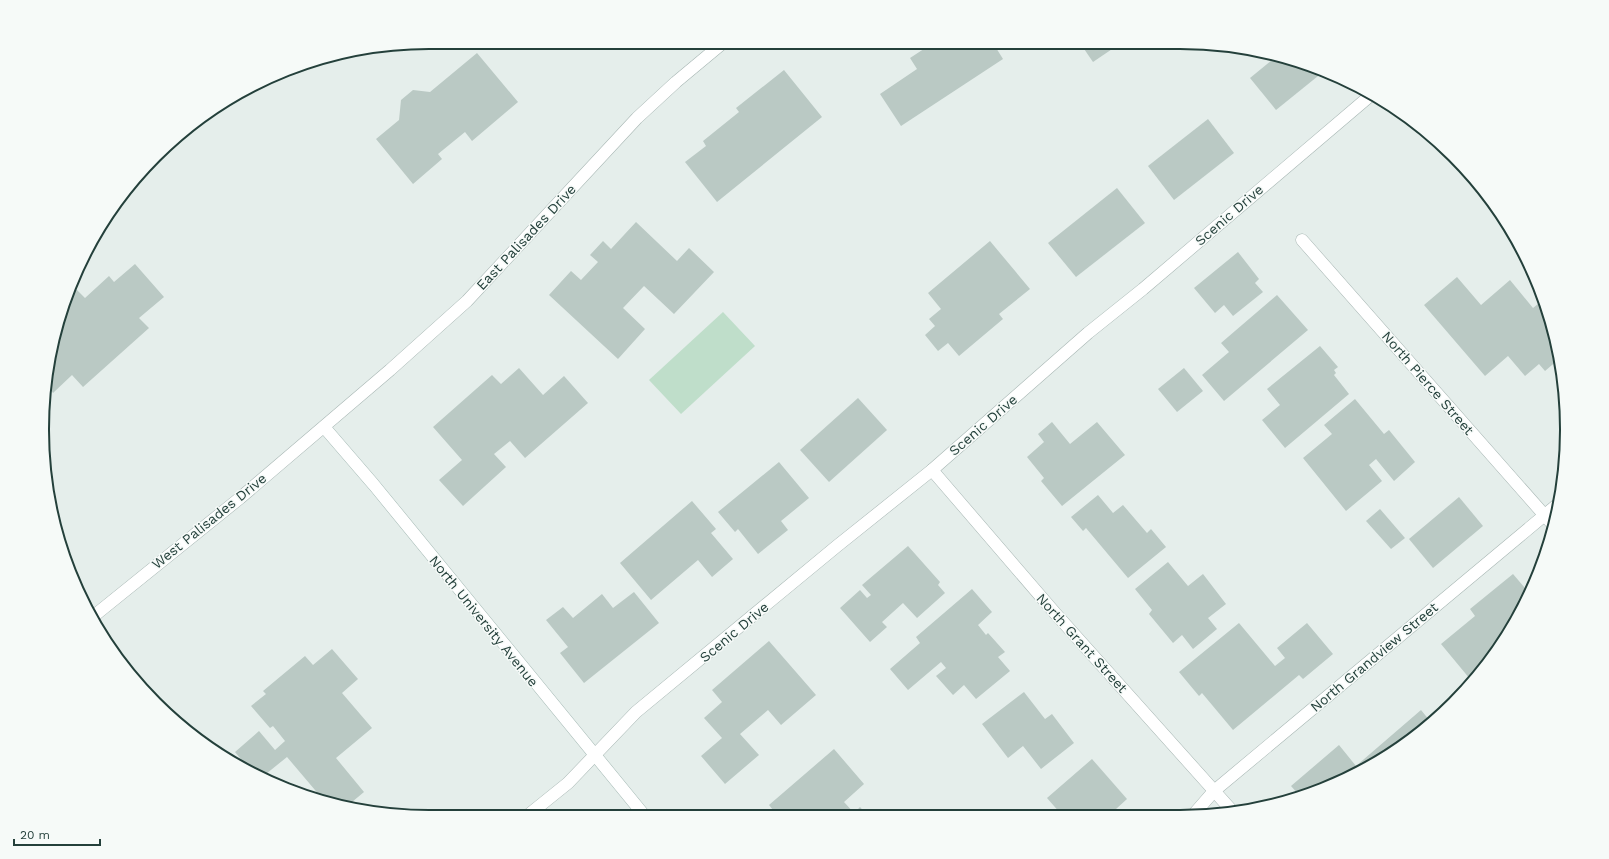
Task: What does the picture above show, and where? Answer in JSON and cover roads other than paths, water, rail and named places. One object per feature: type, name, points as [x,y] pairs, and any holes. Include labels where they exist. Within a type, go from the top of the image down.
[{"type":"street","name":"East Palisades Drive","points":[[324,427],[390,370],[467,300],[637,118],[676,82],[716,49]]},
{"type":"street","name":"Scenic Drive","points":[[534,810],[568,783],[611,736],[636,712],[837,546],[932,470],[1088,333],[1143,289],[1367,98]]},
{"type":"street","name":"North Pierce Street","points":[[1302,240],[1549,520]]},
{"type":"street","name":"West Palisades Drive","points":[[96,613],[240,498],[324,427]]},
{"type":"street","name":"North University Avenue","points":[[324,427],[640,810]]},
{"type":"street","name":"North Grant Street","points":[[932,470],[1054,613],[1229,807]]},
{"type":"street","name":"North Grandview Street","points":[[1198,809],[1214,791],[1552,508]]}]
